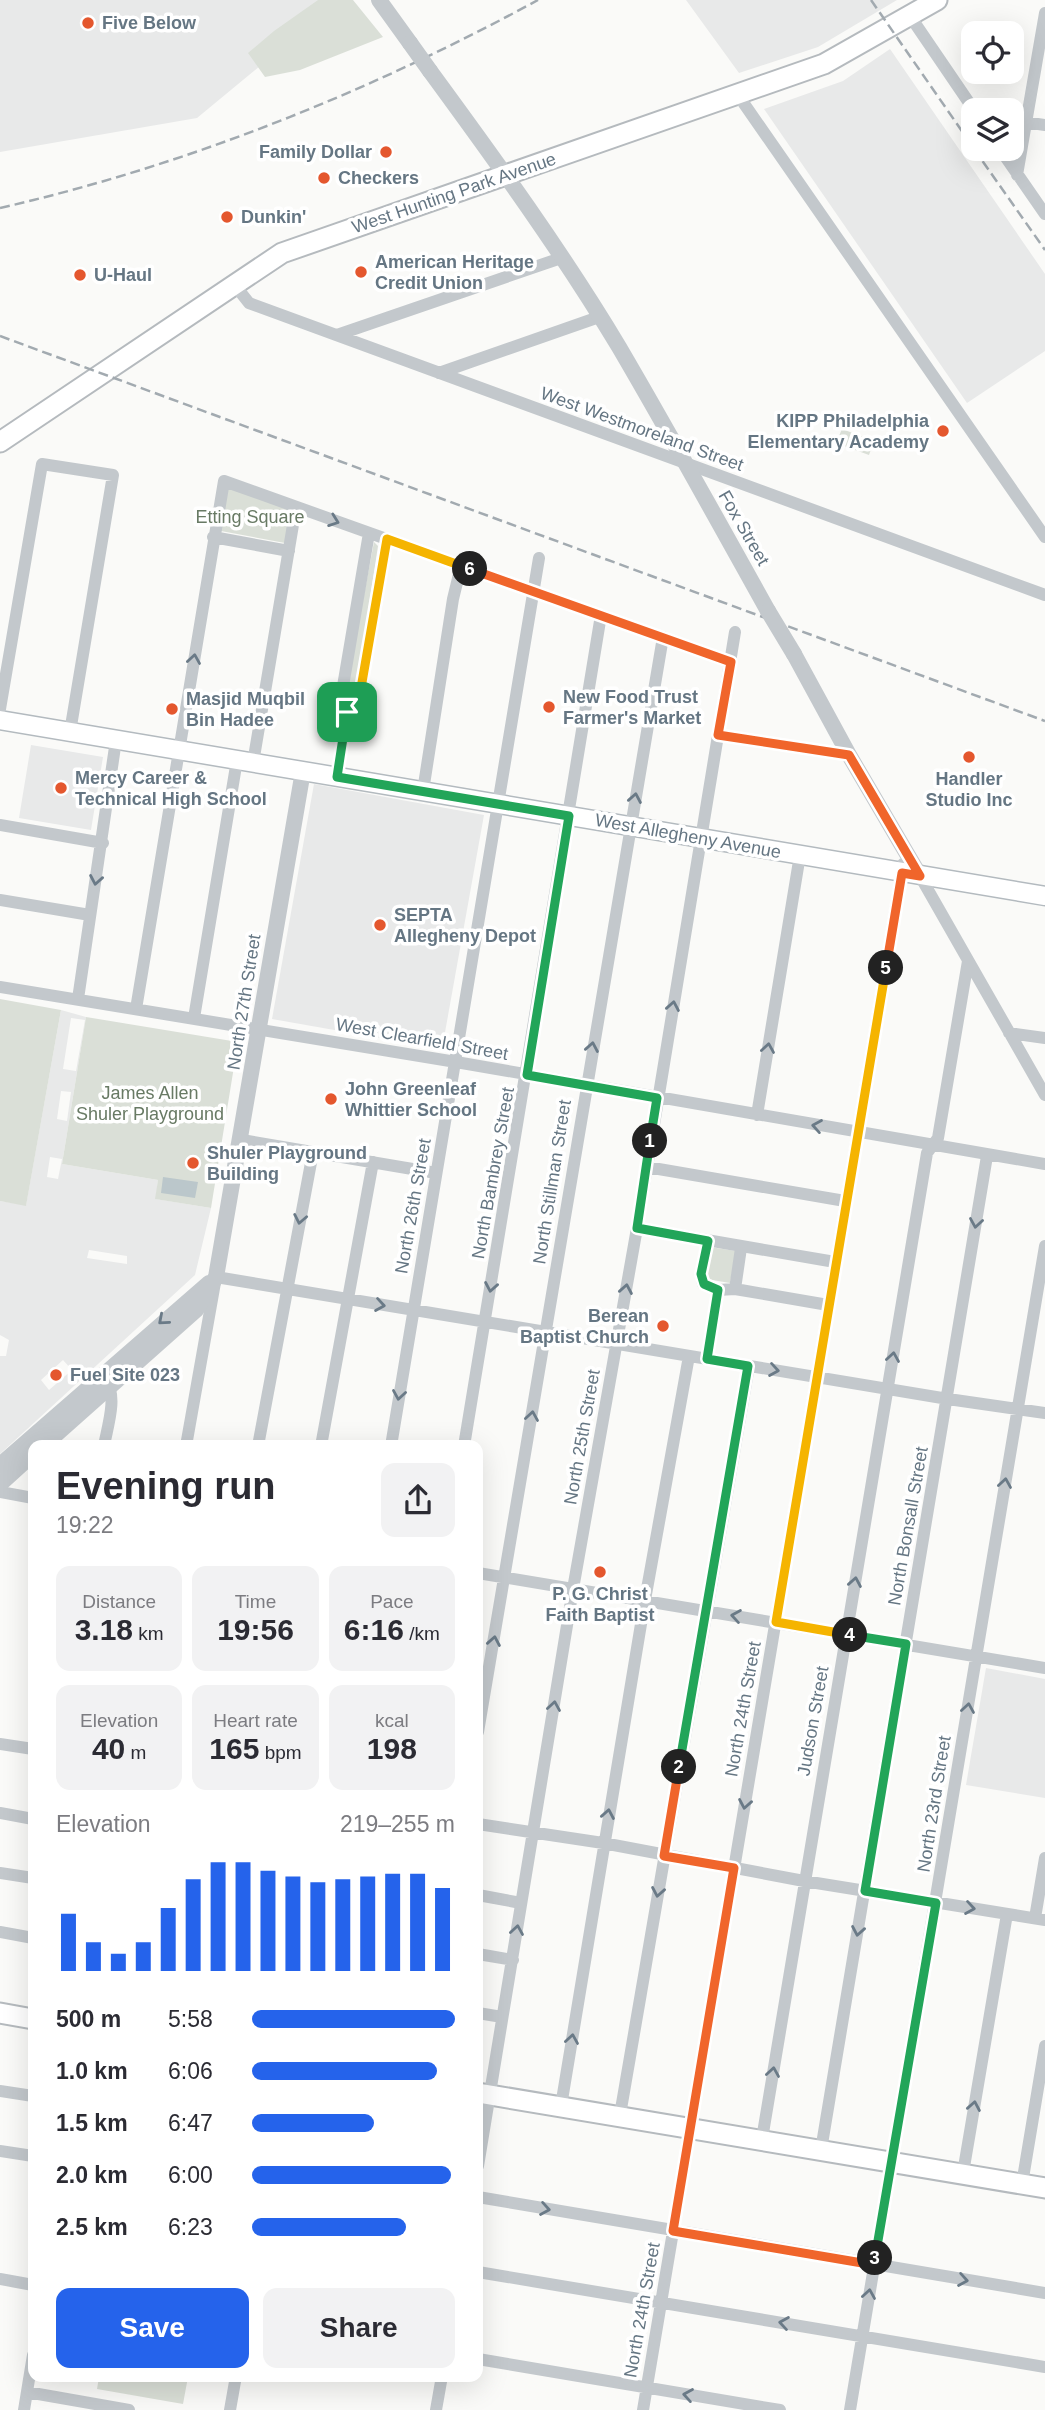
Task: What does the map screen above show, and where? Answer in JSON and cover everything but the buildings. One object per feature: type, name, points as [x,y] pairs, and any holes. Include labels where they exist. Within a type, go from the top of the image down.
[{"type":"main road","name":"West Hunting Park Avenue","points":[[0,442],[234,284],[290,250],[833,60],[937,0]]},
{"type":"main road","name":"West Allegheny Avenue","points":[[0,720],[1045,896]]},
{"type":"main road","points":[[0,2013],[28,2018]]},
{"type":"main road","points":[[484,2094],[1045,2188]]},
{"type":"street","name":"Fox Street","points":[[379,0],[505,175],[599,317],[1045,1095]]},
{"type":"street","points":[[1017,175],[1045,13]]},
{"type":"street","points":[[910,16],[966,98]]},
{"type":"street","points":[[738,94],[1045,537]]},
{"type":"street","points":[[1024,122],[1045,125]]},
{"type":"street","points":[[1008,161],[1045,214]]},
{"type":"street","points":[[337,335],[561,258]]},
{"type":"street","name":"West Westmoreland Street","points":[[234,284],[249,303],[1045,596]]},
{"type":"street","points":[[439,373],[599,317]]},
{"type":"street","points":[[0,709],[42,464],[113,475],[70,732]]},
{"type":"street","points":[[136,1009],[223,481],[731,662]]},
{"type":"street","points":[[194,1018],[296,507]]},
{"type":"street","points":[[347,712],[342,703],[342,692],[369,533]]},
{"type":"street","points":[[213,537],[289,551]]},
{"type":"street","points":[[337,777],[347,712],[357,702],[361,688],[387,539]]},
{"type":"street","name":"North 26th Street","points":[[392,1440],[539,558]]},
{"type":"street","points":[[423,791],[453,599],[461,566]]},
{"type":"street","name":"North Bambrey Street","points":[[465,1440],[601,615]]},
{"type":"street","name":"North 25th Street","points":[[484,2094],[513,1960],[735,632]]},
{"type":"street","name":"North Stillman Street","points":[[483,1703],[663,637]]},
{"type":"street","points":[[718,735],[849,755]]},
{"type":"street","points":[[78,999],[117,740]]},
{"type":"street","name":"North 27th Street","points":[[187,1440],[242,1140],[258,1029],[303,771]]},
{"type":"street","points":[[0,825],[103,843]]},
{"type":"street","name":"North 24th Street","points":[[643,2410],[905,849]]},
{"type":"street","points":[[757,1115],[800,855]]},
{"type":"street","points":[[0,900],[90,915]]},
{"type":"street","name":"Judson Street","points":[[762,2139],[927,1153],[939,1138],[968,961]]},
{"type":"street","name":"West Clearfield Street","points":[[0,987],[456,1062],[1045,1164]]},
{"type":"street","points":[[1009,1033],[1045,1038]]},
{"type":"street","points":[[242,1140],[436,1173]]},
{"type":"street","points":[[259,1440],[313,1152]]},
{"type":"street","name":"North Bonsall Street","points":[[821,2150],[987,1156]]},
{"type":"street","points":[[322,1440],[373,1162]]},
{"type":"street","points":[[647,1167],[845,1201]]},
{"type":"street","points":[[637,1228],[741,1248],[835,1262]]},
{"type":"street","points":[[708,1241],[701,1274],[704,1284],[718,1290],[734,1289],[828,1306]]},
{"type":"street","name":"North 23rd Street","points":[[850,2410],[1045,1246]]},
{"type":"street","points":[[734,1289],[741,1248]]},
{"type":"street","points":[[31,1440],[196,1310],[216,1277],[818,1378],[1045,1413]]},
{"type":"street","points":[[707,1359],[718,1290]]},
{"type":"street","points":[[561,2106],[603,1843],[689,1356]]},
{"type":"street","points":[[620,2115],[748,1366]]},
{"type":"street","points":[[49,1440],[105,1381]]},
{"type":"street","points":[[105,1381],[112,1396],[105,1440]]},
{"type":"street","points":[[0,1465],[28,1443]]},
{"type":"street","points":[[0,1484],[28,1459]]},
{"type":"street","points":[[0,1492],[28,1497]]},
{"type":"street","points":[[483,1574],[1045,1668]]},
{"type":"street","points":[[0,1744],[28,1748]]},
{"type":"street","points":[[0,1813],[28,1818]]},
{"type":"street","points":[[483,1825],[1040,1919],[1045,1858]]},
{"type":"street","points":[[0,1872],[28,1877]]},
{"type":"street","points":[[483,1896],[521,1903]]},
{"type":"street","points":[[963,2173],[1007,1914]]},
{"type":"street","points":[[0,1932],[28,1937]]},
{"type":"street","points":[[483,1955],[513,1960]]},
{"type":"street","points":[[483,2014],[502,2017]]},
{"type":"street","points":[[1022,2184],[1045,2046]]},
{"type":"street","points":[[0,2091],[28,2095]]},
{"type":"street","points":[[0,2151],[28,2155]]},
{"type":"street","points":[[483,2198],[1045,2293]]},
{"type":"street","points":[[483,2273],[1045,2367]]},
{"type":"street","points":[[0,2279],[28,2284]]},
{"type":"street","points":[[483,2360],[780,2410]]},
{"type":"street","points":[[24,2410],[29,2382]]},
{"type":"street","points":[[230,2410],[235,2382]]},
{"type":"street","points":[[436,2410],[441,2382]]},
{"type":"street","points":[[27,2392],[129,2410]]},
{"type":"shaded area","points":[[0,0],[340,0],[197,118],[0,152]]},
{"type":"shaded area","points":[[686,0],[897,0],[818,47],[739,73]]},
{"type":"shaded area","points":[[890,49],[961,152],[961,161],[967,161],[1045,274],[1045,351],[967,403],[764,109],[843,81]]},
{"type":"shaded area","name":"Mercy Career & Technical High School","points":[[31,745],[103,757],[91,830],[19,818]]},
{"type":"shaded area","name":"SEPTA Allegheny Depot","points":[[314,784],[484,815],[442,1049],[272,1019]]},
{"type":"shaded area","points":[[61,1010],[86,1017],[62,1164],[158,1180],[156,1199],[211,1208],[195,1275],[0,1454],[0,1356],[6,1356],[9,1340],[0,1335],[0,1201],[26,1205]],"holes":[[[71,1018],[85,1020],[76,1071],[63,1069]],[[61,1091],[71,1092],[67,1121],[57,1119]],[[50,1157],[62,1159],[58,1179],[47,1177]],[[89,1250],[127,1256],[127,1264],[87,1258]],[[63,1360],[72,1370],[49,1390],[41,1380]]]},
{"type":"shaded area","points":[[163,1177],[198,1182],[195,1198],[161,1193]]},
{"type":"shaded area","points":[[986,1668],[1045,1679],[1045,1798],[966,1785]]},
{"type":"green space","points":[[318,0],[353,0],[383,37],[300,70],[265,77],[248,53]]},
{"type":"green space","points":[[842,429],[874,441],[869,455],[836,443]]},
{"type":"green space","name":"Etting Square","points":[[228,488],[291,509],[285,543],[221,531]]},
{"type":"green space","points":[[374,542],[378,546],[355,696],[349,703],[345,695]]},
{"type":"green space","points":[[0,999],[61,1010],[26,1206],[0,1201]]},
{"type":"green space","name":"James Allen Shuler Playground","points":[[86,1017],[238,1042],[211,1208],[155,1199],[158,1180],[62,1164]]},
{"type":"green space","points":[[710,1247],[736,1251],[730,1283],[707,1277]]},
{"type":"green space","points":[[98,2382],[187,2382],[183,2404],[97,2389]]},
{"type":"railway","points":[[0,208],[140,170],[276,122],[409,65],[538,0]]},
{"type":"railway","points":[[871,0],[961,130]]},
{"type":"railway","points":[[982,161],[1045,250]]},
{"type":"railway","points":[[0,336],[1045,721]]},
{"type":"place","name":"Five Below","points":[[88,23]]},
{"type":"place","name":"Family Dollar","points":[[386,152]]},
{"type":"place","name":"Checkers","points":[[324,178]]},
{"type":"place","name":"Dunkin'","points":[[227,217]]},
{"type":"place","name":"American Heritage Credit Union","points":[[361,272]]},
{"type":"place","name":"U-Haul","points":[[80,275]]},
{"type":"place","name":"KIPP Philadelphia Elementary Academy","points":[[943,431]]},
{"type":"place","name":"New Food Trust Farmer's Market","points":[[549,707]]},
{"type":"place","name":"Masjid Muqbil Bin Hadee","points":[[172,709]]},
{"type":"place","name":"Handler Studio Inc","points":[[969,757]]},
{"type":"place","name":"Mercy Career & Technical High School","points":[[61,788]]},
{"type":"place","name":"SEPTA Allegheny Depot","points":[[380,925]]},
{"type":"place","name":"John Greenleaf Whittier School","points":[[331,1099]]},
{"type":"place","name":"Shuler Playground Building","points":[[193,1163]]},
{"type":"place","name":"Berean Baptist Church","points":[[663,1326]]},
{"type":"place","name":"Fuel Site 023","points":[[56,1375]]},
{"type":"place","name":"P. G. Christ Faith Baptist","points":[[600,1572]]},
{"type":"route","points":[[387,539],[731,662],[718,735],[849,755],[920,876],[902,873],[776,1622],[906,1644],[865,1891],[936,1903],[874,2265],[673,2231],[734,1868],[664,1856],[748,1366],[707,1359],[718,1290],[704,1284],[701,1274],[708,1241],[637,1228],[657,1098],[527,1075],[569,816],[337,777],[347,712],[357,702],[361,688],[387,539]]}]
